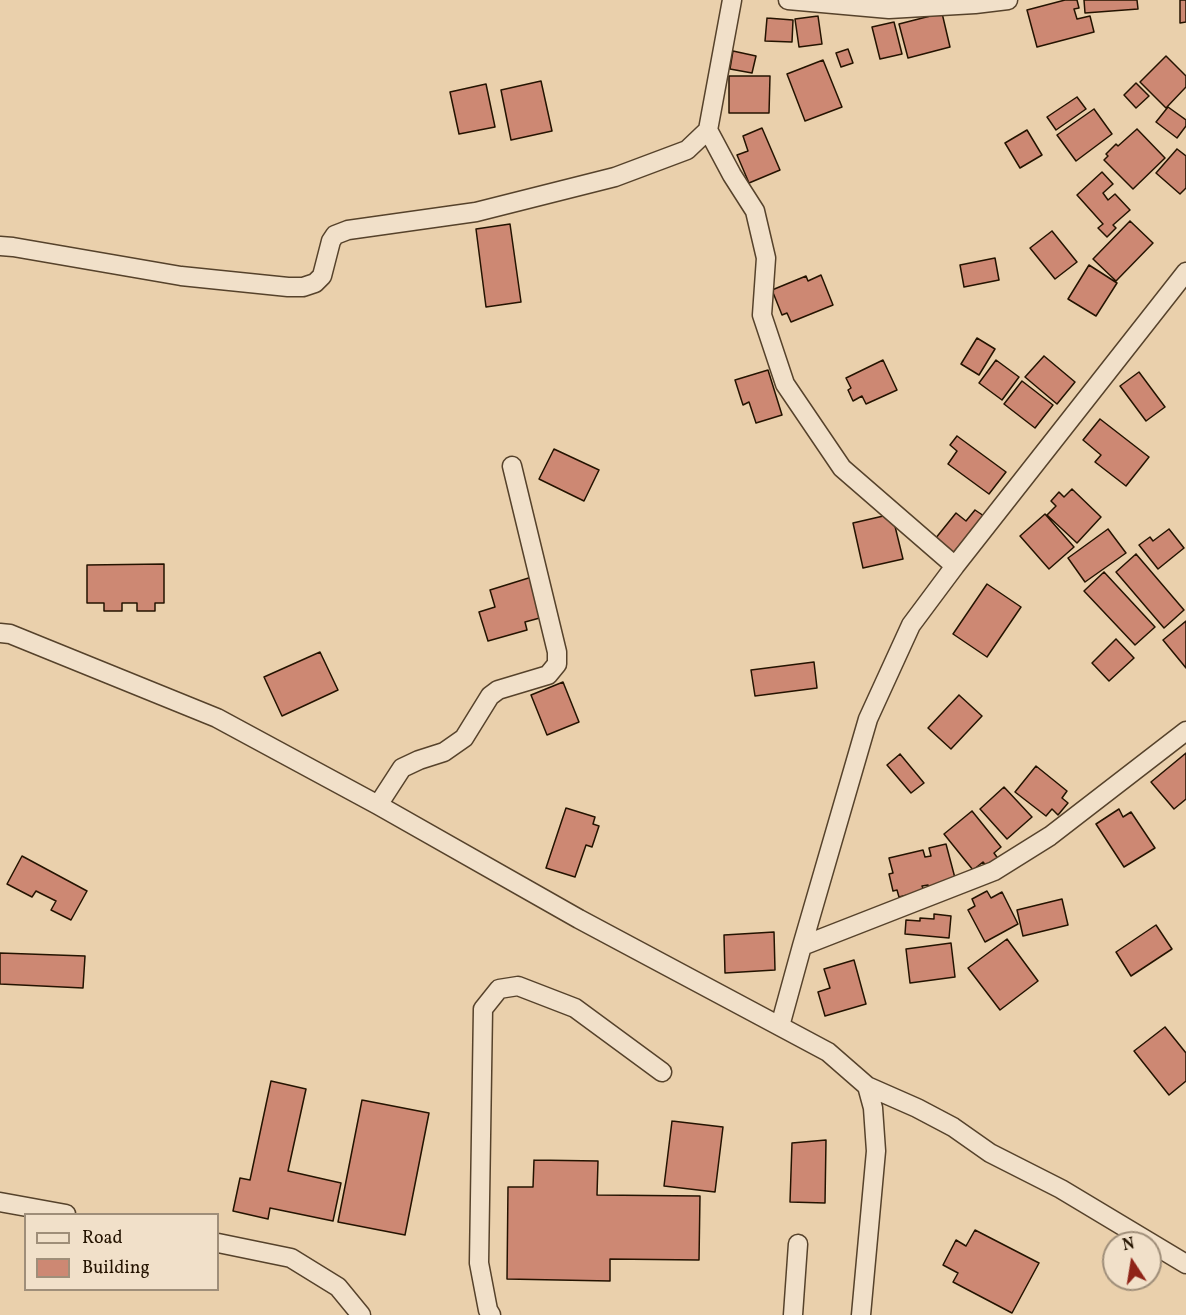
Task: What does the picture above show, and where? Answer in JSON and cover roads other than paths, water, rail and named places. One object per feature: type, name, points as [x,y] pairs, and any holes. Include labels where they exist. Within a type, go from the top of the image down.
[{"type":"street","points":[[0,246],[181,276],[288,287],[315,284],[322,276],[331,240],[335,235],[348,230],[476,212],[615,177],[687,150],[708,130],[732,0]]},
{"type":"street","points":[[788,0],[889,9],[1008,0]]},
{"type":"street","points":[[708,130],[732,175],[755,211],[766,258],[762,315],[785,384],[842,468],[955,566]]},
{"type":"street","points":[[780,1026],[868,719],[911,625],[1186,272]]},
{"type":"street","points":[[378,805],[402,768],[444,752],[464,738],[490,696],[498,690],[548,675],[557,664],[557,652],[512,466]]},
{"type":"street","points":[[0,633],[10,634],[217,718],[378,805],[579,919],[828,1052],[867,1086],[953,1127],[990,1153],[1061,1189],[1186,1264]]},
{"type":"street","points":[[802,946],[994,871],[1050,836],[1186,731]]},
{"type":"street","points":[[491,1315],[479,1263],[483,1009],[499,989],[518,986],[576,1008],[662,1072]]},
{"type":"street","points":[[861,1315],[876,1151],[873,1108],[867,1086]]},
{"type":"street","points":[[0,1202],[56,1213]]},
{"type":"street","points":[[219,1244],[291,1258],[338,1287],[361,1315]]},
{"type":"street","points":[[793,1315],[798,1244]]}]
